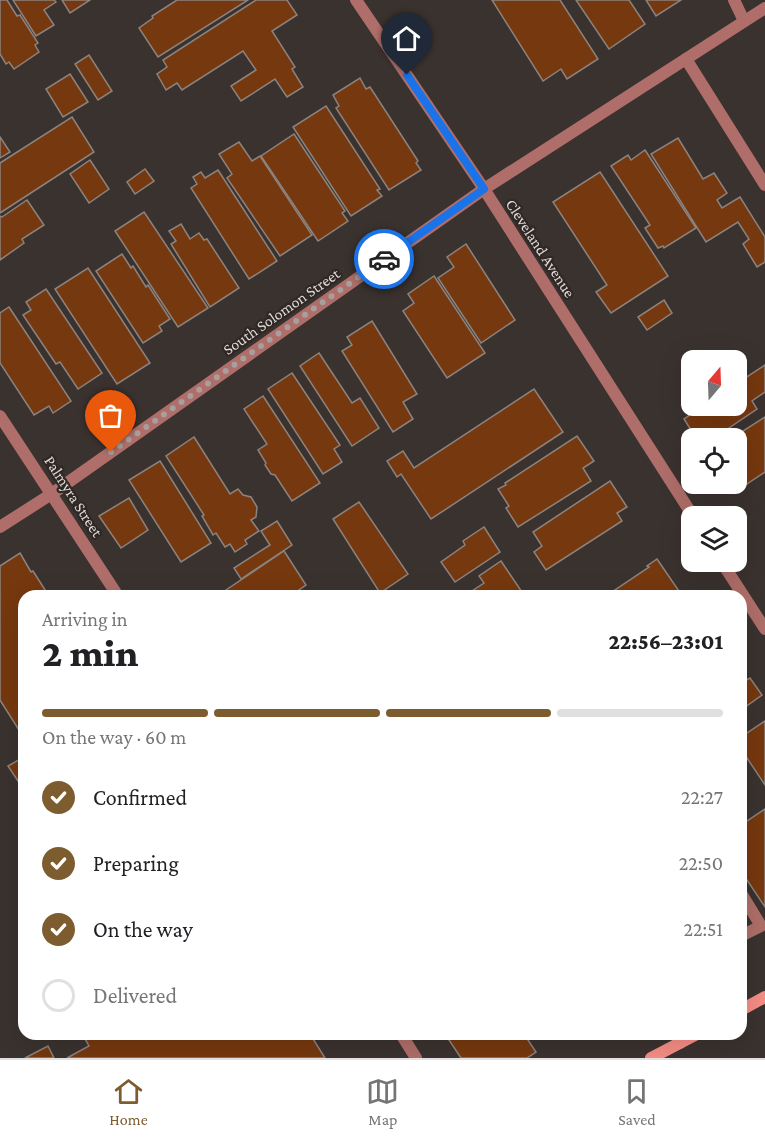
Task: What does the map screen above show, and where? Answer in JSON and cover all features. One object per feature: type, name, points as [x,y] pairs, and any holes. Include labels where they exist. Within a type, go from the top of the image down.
[{"type":"main road","points":[[747,1007],[765,997]]},
{"type":"main road","points":[[651,1058],[675,1040]]},
{"type":"street","name":"Cleveland Avenue","points":[[356,0],[484,189],[687,506]]},
{"type":"street","points":[[734,0],[744,21]]},
{"type":"street","name":"South Solomon Street","points":[[0,527],[52,493],[484,189],[765,8]]},
{"type":"street","points":[[686,59],[765,185]]},
{"type":"street","name":"Palmyra Street","points":[[0,416],[114,590]]},
{"type":"street","points":[[728,572],[740,590]]},
{"type":"street","points":[[747,601],[765,629]]},
{"type":"street","points":[[747,903],[763,930],[747,934]]},
{"type":"street","points":[[405,1040],[416,1058]]},
{"type":"building","points":[[0,0],[7,0],[38,43],[35,45],[39,52],[14,69],[9,62],[6,64],[0,54]]},
{"type":"building","points":[[13,0],[54,0],[56,2],[44,10],[54,25],[36,36]]},
{"type":"building","points":[[62,0],[90,0],[70,13]]},
{"type":"building","points":[[177,0],[248,0],[158,57],[139,28],[153,18],[152,16]]},
{"type":"building","points":[[256,0],[287,0],[297,15],[272,31],[295,67],[292,69],[303,87],[287,97],[275,79],[241,101],[231,86],[256,70],[243,51],[182,90],[177,83],[166,90],[157,74],[167,67],[163,60]]},
{"type":"building","points":[[492,0],[560,0],[598,59],[567,79],[561,69],[543,81]]},
{"type":"building","points":[[576,0],[629,0],[645,24],[609,49]]},
{"type":"building","points":[[646,0],[681,0],[656,16]]},
{"type":"building","points":[[89,55],[112,91],[98,100],[75,64]]},
{"type":"building","points":[[70,74],[88,102],[63,117],[46,89]]},
{"type":"building","points":[[360,78],[366,89],[370,87],[418,161],[416,163],[421,170],[389,190],[336,108],[339,106],[333,95]]},
{"type":"building","points":[[326,106],[380,189],[377,190],[382,196],[351,216],[293,127]]},
{"type":"building","points":[[72,117],[94,152],[0,213],[0,163]]},
{"type":"building","points":[[294,134],[345,211],[342,213],[348,221],[318,241],[261,156]]},
{"type":"building","points":[[0,137],[10,152],[0,158]]},
{"type":"building","points":[[678,138],[703,179],[714,173],[727,193],[717,200],[722,208],[740,197],[765,237],[765,262],[757,267],[743,244],[749,239],[738,222],[706,242],[651,154]]},
{"type":"building","points":[[239,142],[252,161],[260,156],[312,235],[280,256],[227,178],[232,174],[219,154]]},
{"type":"building","points":[[645,150],[696,228],[664,248],[663,246],[658,248],[645,228],[650,225],[611,166],[628,155],[631,160]]},
{"type":"building","points":[[90,160],[109,189],[89,203],[70,174]]},
{"type":"building","points":[[145,169],[154,181],[135,194],[127,182]]},
{"type":"building","points":[[218,170],[277,261],[249,279],[191,188],[197,184],[193,177],[201,172],[205,178]]},
{"type":"building","points":[[600,172],[668,276],[611,313],[596,292],[607,285],[553,202]]},
{"type":"building","points":[[27,200],[44,225],[22,239],[24,243],[0,260],[0,216],[2,217]]},
{"type":"building","points":[[144,212],[208,308],[178,327],[115,231]]},
{"type":"building","points":[[181,224],[190,239],[199,233],[204,240],[207,239],[239,288],[210,307],[171,244],[176,241],[169,231]]},
{"type":"building","points":[[466,244],[515,320],[481,343],[438,278],[454,267],[447,257]]},
{"type":"building","points":[[122,254],[131,268],[133,266],[146,287],[148,285],[170,319],[159,326],[162,331],[143,343],[96,271]]},
{"type":"building","points":[[88,268],[150,363],[117,384],[55,289]]},
{"type":"building","points":[[434,276],[485,353],[447,378],[403,311],[414,303],[408,294]]},
{"type":"building","points":[[46,289],[102,373],[78,389],[60,362],[56,364],[23,315],[31,310],[26,302]]},
{"type":"building","points":[[664,300],[672,313],[647,330],[638,317]]},
{"type":"building","points":[[9,307],[71,401],[53,413],[49,406],[34,415],[0,363],[0,313]]},
{"type":"building","points":[[372,321],[417,394],[403,402],[413,419],[393,432],[342,351],[352,345],[347,337]]},
{"type":"building","points":[[319,353],[352,403],[360,398],[379,428],[352,446],[300,366]]},
{"type":"building","points":[[765,365],[765,392],[752,401],[757,409],[747,416],[747,377]]},
{"type":"building","points":[[292,373],[340,445],[334,449],[342,462],[323,474],[268,389]]},
{"type":"building","points":[[534,389],[563,432],[431,519],[401,474],[397,477],[387,461],[403,451],[414,468]]},
{"type":"building","points":[[263,396],[320,483],[292,501],[275,475],[271,474],[265,465],[258,450],[267,444],[244,409]]},
{"type":"building","points":[[688,416],[747,416],[729,428],[690,428],[684,419]]},
{"type":"building","points":[[765,417],[765,472],[747,484],[747,428]]},
{"type":"building","points":[[577,436],[594,461],[583,468],[591,481],[518,527],[506,508],[509,506],[498,489]]},
{"type":"building","points":[[194,437],[230,494],[238,489],[243,495],[251,497],[257,507],[256,517],[251,520],[259,531],[245,540],[247,544],[235,552],[230,544],[225,547],[216,533],[213,535],[202,516],[204,515],[166,456]]},
{"type":"building","points":[[160,461],[211,543],[181,562],[129,480]]},
{"type":"building","points":[[610,481],[627,507],[617,513],[622,521],[546,570],[534,552],[542,546],[533,532]]},
{"type":"building","points":[[129,498],[148,530],[121,548],[99,516]]},
{"type":"building","points":[[359,502],[408,574],[384,590],[378,590],[333,519]]},
{"type":"building","points":[[277,521],[292,545],[241,579],[234,568],[270,545],[261,531]]},
{"type":"building","points":[[484,527],[500,552],[455,582],[441,562],[465,545],[463,541]]},
{"type":"building","points":[[284,551],[306,585],[299,590],[226,590]]},
{"type":"building","points":[[20,553],[45,590],[18,590],[18,728],[0,700],[0,566]]},
{"type":"building","points":[[657,559],[678,590],[615,590],[649,567],[647,566]]},
{"type":"building","points":[[501,561],[521,590],[474,590],[484,583],[479,576]]},
{"type":"building","points":[[750,678],[762,695],[747,706],[747,680]]},
{"type":"building","points":[[765,721],[765,785],[747,758],[747,733]]},
{"type":"building","points":[[18,760],[18,781],[8,766]]},
{"type":"building","points":[[765,809],[765,907],[747,880],[747,821]]},
{"type":"building","points":[[86,1040],[314,1040],[325,1058],[67,1058],[89,1046]]},
{"type":"building","points":[[449,1040],[528,1040],[536,1052],[527,1058],[461,1058]]},
{"type":"building","points":[[48,1046],[54,1058],[25,1058]]},
{"type":"way so far","points":[[111,452],[384,259]]},
{"type":"route","points":[[384,259],[484,189],[407,75]]}]
